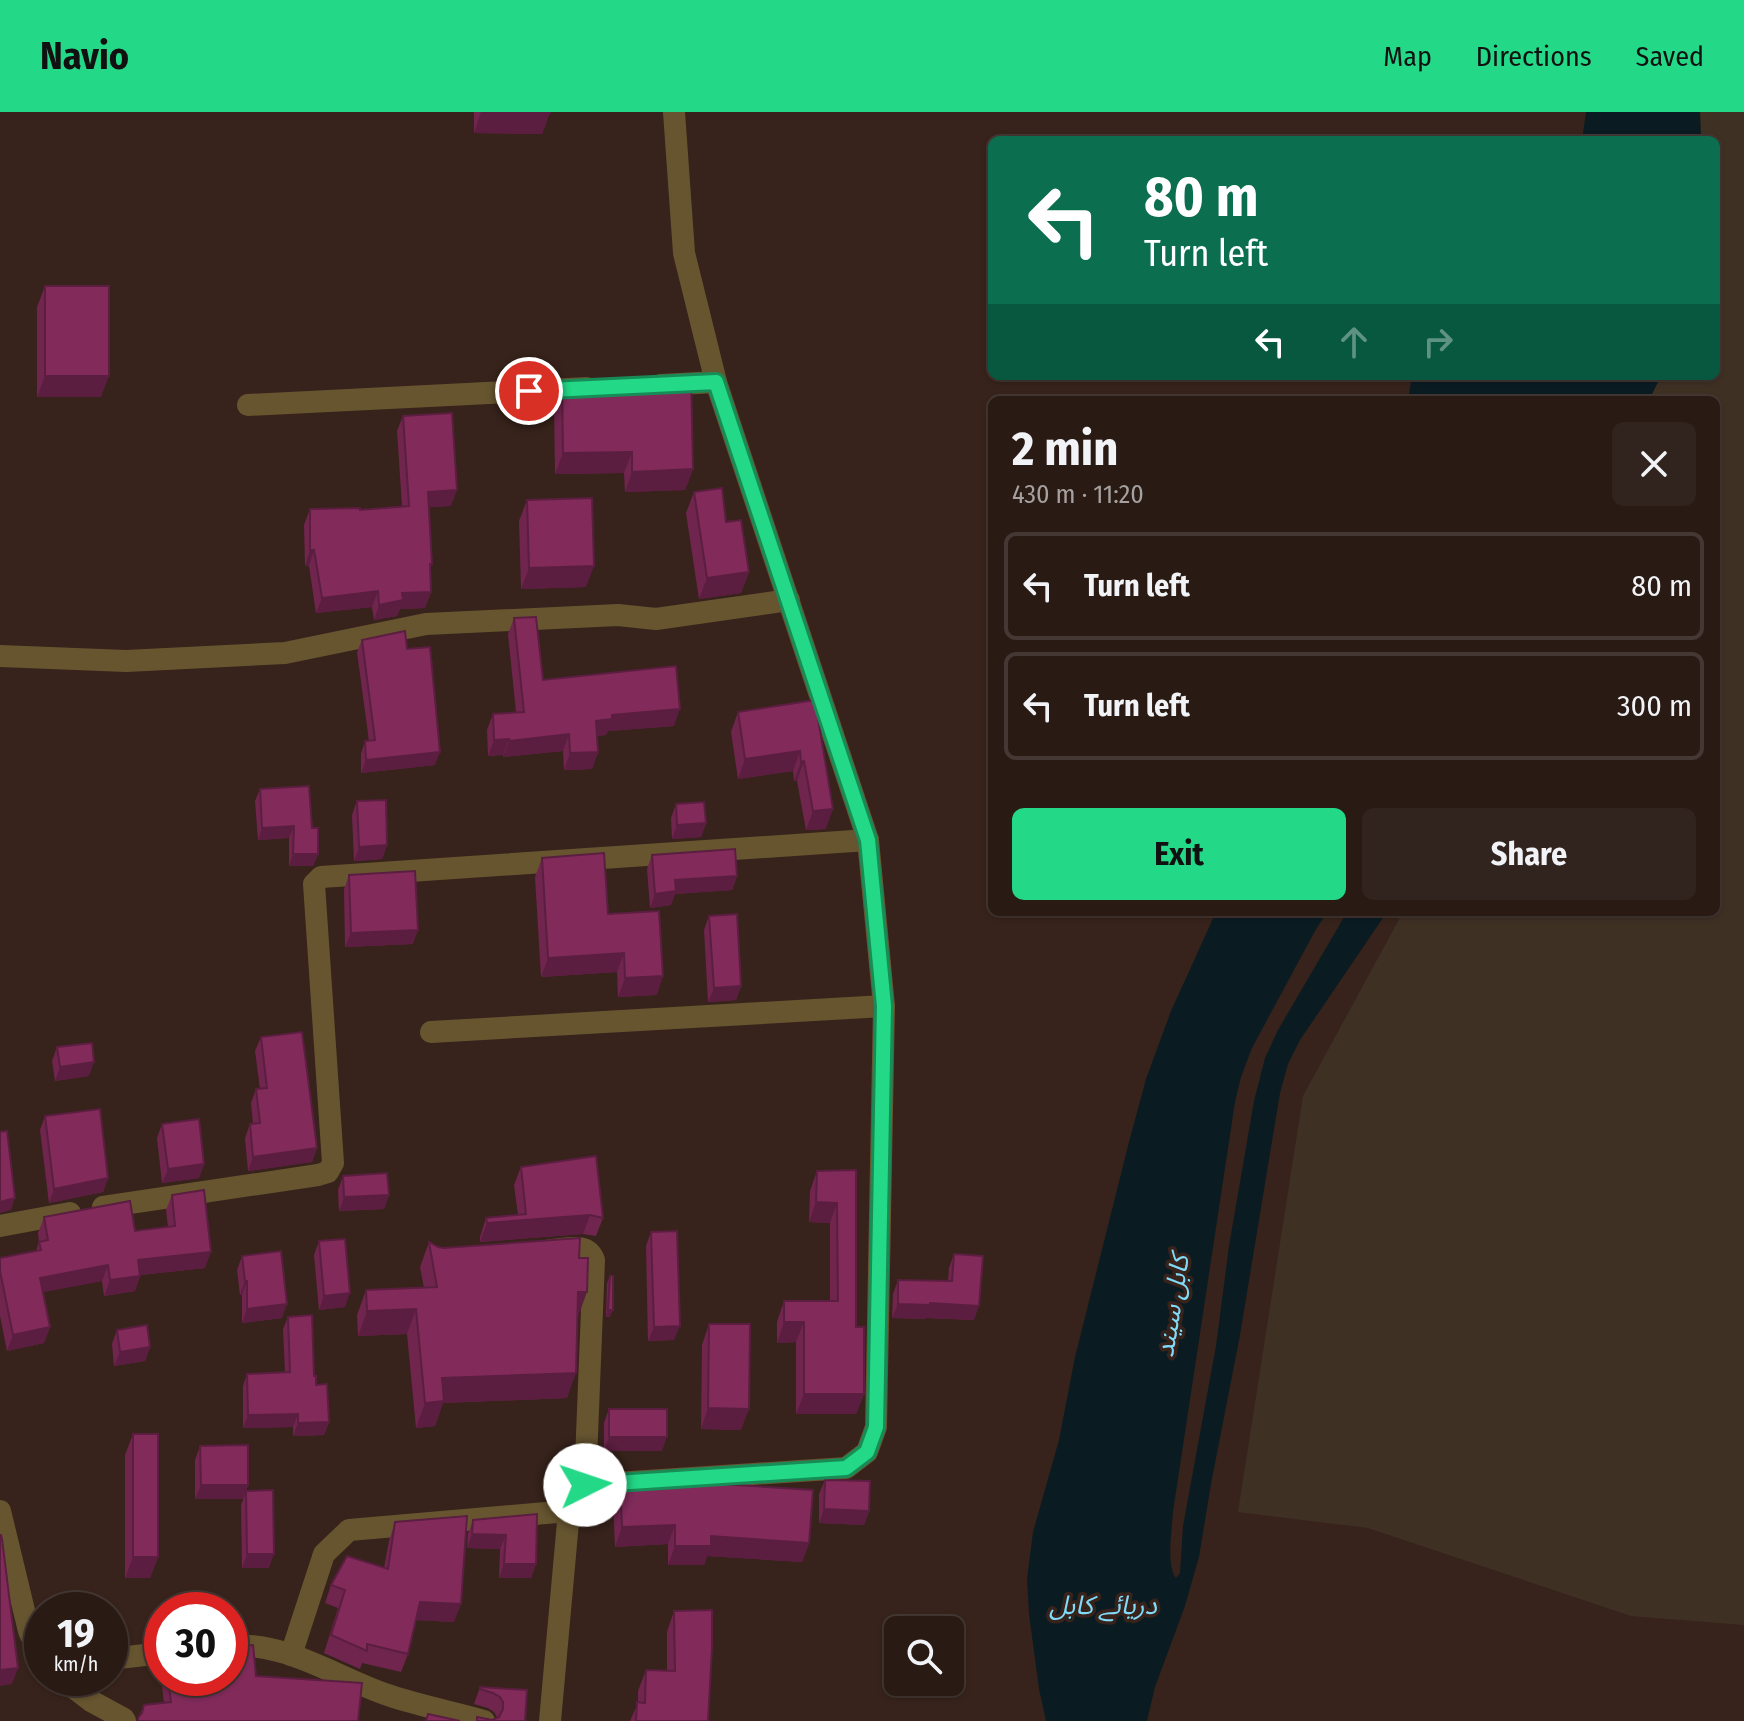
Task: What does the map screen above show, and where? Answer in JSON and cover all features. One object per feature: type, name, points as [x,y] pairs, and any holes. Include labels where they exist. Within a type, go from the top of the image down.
[{"type":"street","points":[[550,1721],[573,1491],[585,1485],[846,1468],[867,1452],[876,1427],[884,1006],[868,840],[716,382],[684,253],[674,112]]},
{"type":"street","points":[[638,386],[716,382]]},
{"type":"street","points":[[248,405],[607,387]]},
{"type":"street","points":[[0,656],[126,661],[285,653],[426,624],[618,615],[656,619],[789,600]]},
{"type":"street","points":[[0,1226],[133,1201],[328,1172],[333,1163],[314,884],[321,877],[868,840]]},
{"type":"street","points":[[431,1032],[884,1006]]},
{"type":"street","points":[[524,1252],[584,1248],[591,1252],[594,1260],[585,1485]]},
{"type":"street","points":[[0,1511],[24,1610]]},
{"type":"street","points":[[291,1655],[324,1554],[349,1530],[569,1511]]},
{"type":"street","points":[[248,1645],[291,1655],[387,1695],[484,1721]]},
{"type":"street","points":[[84,1696],[125,1721]]},
{"type":"shaded area","points":[[1700,112],[1744,112],[1744,1625],[1631,1616],[1368,1528],[1238,1512],[1303,1096],[1401,916],[1720,916],[1720,396],[1651,396],[1659,380],[1720,380],[1720,136],[1701,136]]},
{"type":"water","points":[[1586,112],[1700,112],[1701,136],[1583,136]]},
{"type":"water","points":[[1411,380],[1659,380],[1651,396],[1409,396]]},
{"type":"water","name":"دریائے کابل","points":[[1214,916],[1324,916],[1252,1048],[1235,1102],[1173,1512],[1170,1556],[1176,1578],[1180,1573],[1183,1526],[1216,1346],[1229,1246],[1254,1101],[1265,1058],[1345,916],[1384,916],[1300,1040],[1288,1064],[1280,1093],[1199,1557],[1185,1606],[1155,1687],[1147,1721],[1046,1721],[1029,1614],[1027,1579],[1033,1532],[1059,1440],[1075,1357],[1129,1142],[1146,1079],[1171,1011]]},
{"type":"building","points":[[45,286],[109,286],[109,376],[45,376]]},
{"type":"building","points":[[691,377],[693,469],[632,472],[632,452],[563,453],[562,383]]},
{"type":"building","points":[[452,413],[457,490],[428,492],[431,592],[402,593],[403,600],[379,605],[378,591],[322,598],[314,550],[310,550],[310,509],[360,510],[409,506],[403,416]]},
{"type":"building","points":[[722,488],[726,522],[741,520],[749,572],[707,578],[694,492]]},
{"type":"building","points":[[592,498],[594,566],[529,568],[527,500]]},
{"type":"building","points":[[536,617],[543,680],[676,666],[680,709],[612,715],[612,719],[596,721],[598,752],[570,753],[569,734],[494,740],[493,714],[524,712],[514,618]]},
{"type":"building","points":[[405,631],[407,649],[430,647],[440,752],[366,760],[365,741],[375,740],[362,640]]},
{"type":"building","points":[[815,700],[833,809],[813,811],[800,751],[745,759],[738,712]]},
{"type":"building","points":[[309,786],[312,828],[318,828],[318,854],[293,854],[294,826],[262,828],[260,789]]},
{"type":"building","points":[[386,800],[387,845],[359,847],[357,801]]},
{"type":"building","points":[[704,802],[706,823],[677,825],[676,804]]},
{"type":"building","points":[[735,849],[737,876],[675,880],[676,891],[655,894],[652,855]]},
{"type":"building","points":[[604,853],[608,914],[659,911],[663,976],[625,978],[624,953],[548,958],[542,858]]},
{"type":"building","points":[[415,871],[418,930],[351,933],[349,875]]},
{"type":"building","points":[[737,914],[741,986],[714,988],[709,916]]},
{"type":"building","points":[[302,1032],[317,1148],[253,1157],[250,1124],[260,1123],[256,1089],[267,1088],[261,1037]]},
{"type":"building","points":[[92,1043],[94,1062],[60,1067],[57,1047]]},
{"type":"building","points":[[100,1109],[108,1178],[54,1189],[45,1116]]},
{"type":"building","points":[[199,1119],[204,1164],[168,1169],[162,1124]]},
{"type":"building","points":[[7,1131],[15,1198],[0,1202],[0,1132]]},
{"type":"building","points":[[596,1156],[603,1218],[590,1215],[487,1223],[486,1218],[526,1214],[521,1167]]},
{"type":"building","points":[[856,1170],[856,1327],[864,1327],[864,1394],[804,1394],[804,1322],[784,1322],[784,1301],[838,1301],[837,1203],[816,1202],[817,1171]]},
{"type":"building","points":[[387,1173],[389,1195],[344,1197],[343,1176]]},
{"type":"building","points":[[204,1190],[211,1252],[138,1260],[140,1276],[110,1280],[108,1265],[40,1278],[50,1327],[13,1335],[0,1258],[41,1250],[39,1242],[48,1240],[44,1217],[130,1201],[135,1231],[175,1226],[172,1195]]},
{"type":"building","points":[[677,1231],[680,1326],[654,1327],[651,1232]]},
{"type":"building","points":[[580,1238],[579,1258],[588,1258],[587,1292],[578,1292],[576,1373],[442,1378],[444,1401],[425,1403],[416,1309],[367,1311],[366,1290],[437,1287],[429,1242],[444,1248]]},
{"type":"building","points":[[345,1239],[350,1293],[324,1296],[319,1241]]},
{"type":"building","points":[[281,1251],[287,1304],[247,1309],[247,1281],[242,1256]]},
{"type":"building","points":[[954,1254],[983,1256],[979,1306],[898,1304],[898,1280],[952,1281]]},
{"type":"building","points":[[610,1276],[613,1276],[613,1310],[608,1310]]},
{"type":"building","points":[[312,1315],[314,1376],[316,1385],[327,1384],[329,1422],[298,1423],[298,1414],[248,1415],[247,1374],[290,1372],[288,1317]]},
{"type":"building","points":[[709,1324],[750,1324],[749,1409],[708,1408]]},
{"type":"building","points":[[147,1325],[150,1347],[120,1352],[117,1330]]},
{"type":"building","points":[[609,1409],[667,1409],[667,1437],[609,1437]]},
{"type":"building","points":[[133,1434],[158,1434],[158,1557],[133,1557]]},
{"type":"building","points":[[248,1445],[248,1485],[201,1485],[200,1446]]},
{"type":"building","points":[[620,1480],[813,1490],[809,1543],[711,1536],[711,1546],[675,1546],[675,1525],[622,1527]]},
{"type":"building","points":[[825,1480],[870,1481],[869,1511],[824,1509]]},
{"type":"building","points":[[273,1490],[274,1554],[247,1554],[246,1491]]},
{"type":"building","points":[[537,1514],[536,1564],[504,1564],[506,1535],[472,1534],[473,1520]]},
{"type":"building","points":[[467,1516],[461,1604],[420,1602],[408,1654],[367,1644],[367,1651],[331,1635],[345,1590],[331,1585],[347,1556],[388,1569],[395,1522]]},
{"type":"building","points":[[0,1535],[18,1668],[0,1670]]},
{"type":"building","points":[[712,1610],[708,1721],[636,1721],[637,1702],[645,1703],[646,1670],[675,1671],[674,1611]]},
{"type":"building","points":[[248,1645],[253,1645],[256,1676],[362,1683],[358,1721],[138,1721],[144,1705],[171,1702],[170,1696],[248,1696]]},
{"type":"building","points":[[480,1687],[527,1690],[525,1721],[477,1721],[477,1717],[492,1720],[499,1717],[503,1709],[500,1697]]},
{"type":"building","points":[[428,1714],[460,1721],[426,1721]]},
{"type":"route","points":[[529,391],[716,382],[868,840],[884,1006],[876,1427],[867,1452],[846,1468],[585,1485]]},
{"type":"water label","name":"کابل سيند","points":[[1172,1306]]}]
